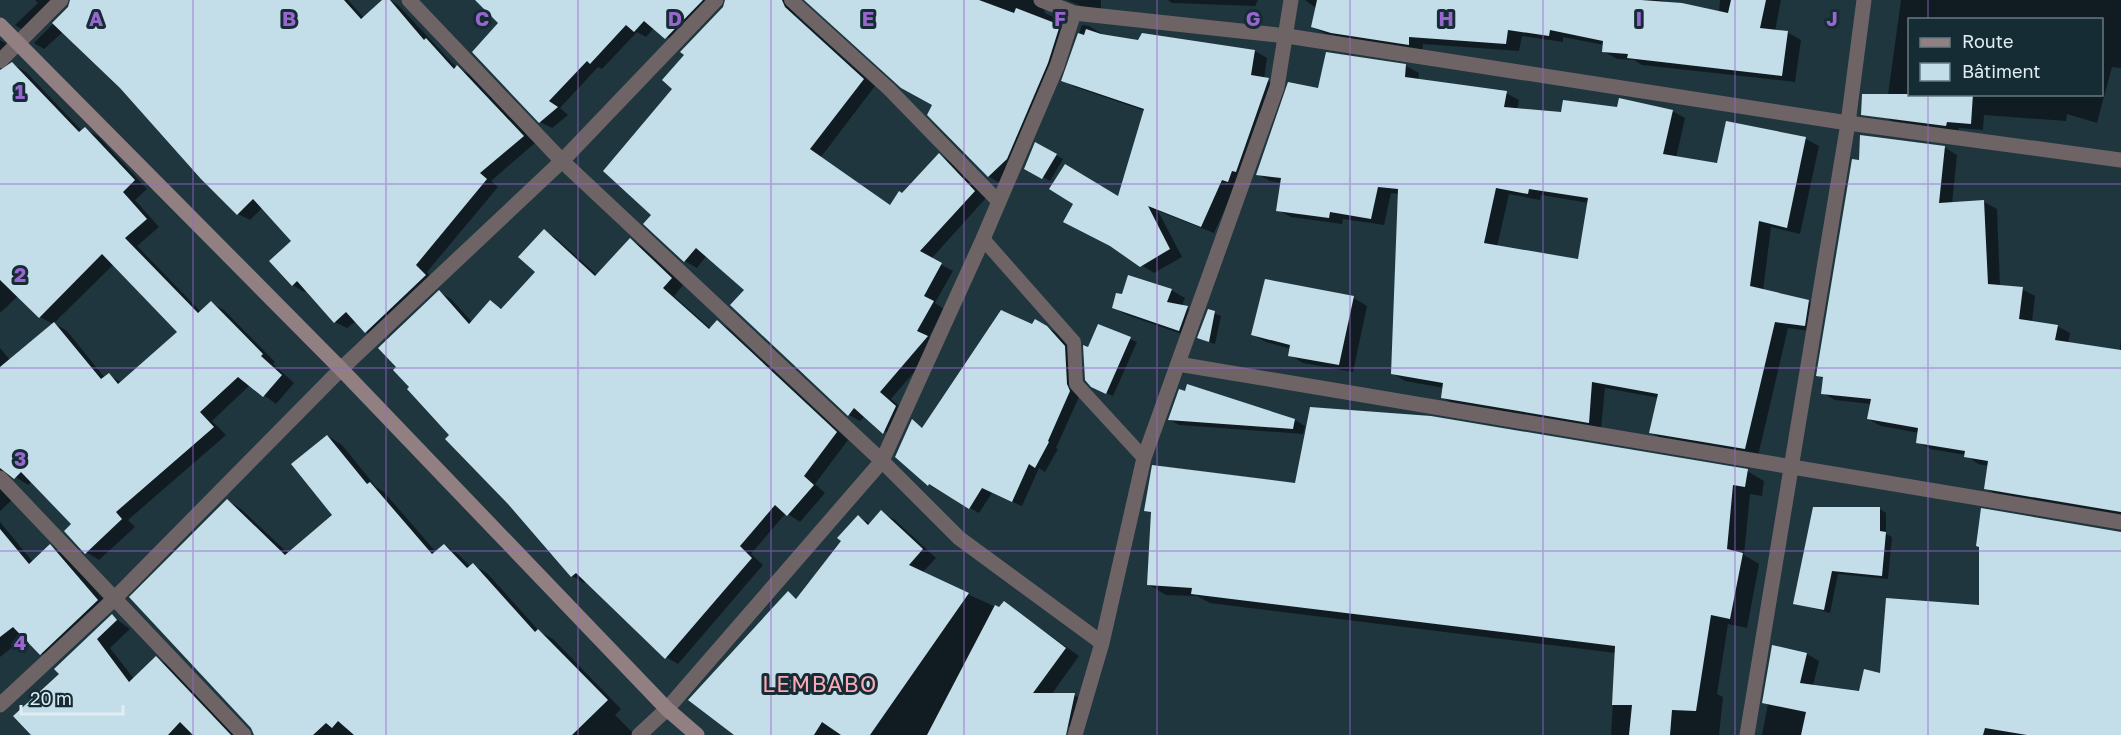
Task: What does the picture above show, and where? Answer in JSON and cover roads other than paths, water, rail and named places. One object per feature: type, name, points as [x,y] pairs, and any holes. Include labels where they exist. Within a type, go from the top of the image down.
[{"type":"street","points":[[0,61],[61,0]]},
{"type":"street","points":[[409,0],[562,161],[882,461],[959,538],[1102,643]]},
{"type":"street","points":[[0,705],[114,599],[341,369],[562,161],[716,0]]},
{"type":"street","points":[[1041,0],[1074,13],[1287,36],[1848,123],[2121,160]]},
{"type":"street","points":[[1076,735],[1102,643],[1144,458],[1277,87],[1291,0]]},
{"type":"street","points":[[1747,735],[1848,123],[1864,0]]},
{"type":"street","points":[[639,735],[667,709],[882,461],[983,239],[997,200],[1057,66],[1074,13]]},
{"type":"street","points":[[0,25],[341,369],[667,709],[697,735]]},
{"type":"street","points":[[1178,364],[2121,522]]},
{"type":"street","points":[[0,478],[244,735]]},
{"type":"lane","points":[[791,0],[889,88],[997,200]]},
{"type":"lane","points":[[983,239],[1074,342],[1076,384],[1144,458]]},
{"type":"district","name":"LEMBABO","points":[[820,683]]}]
